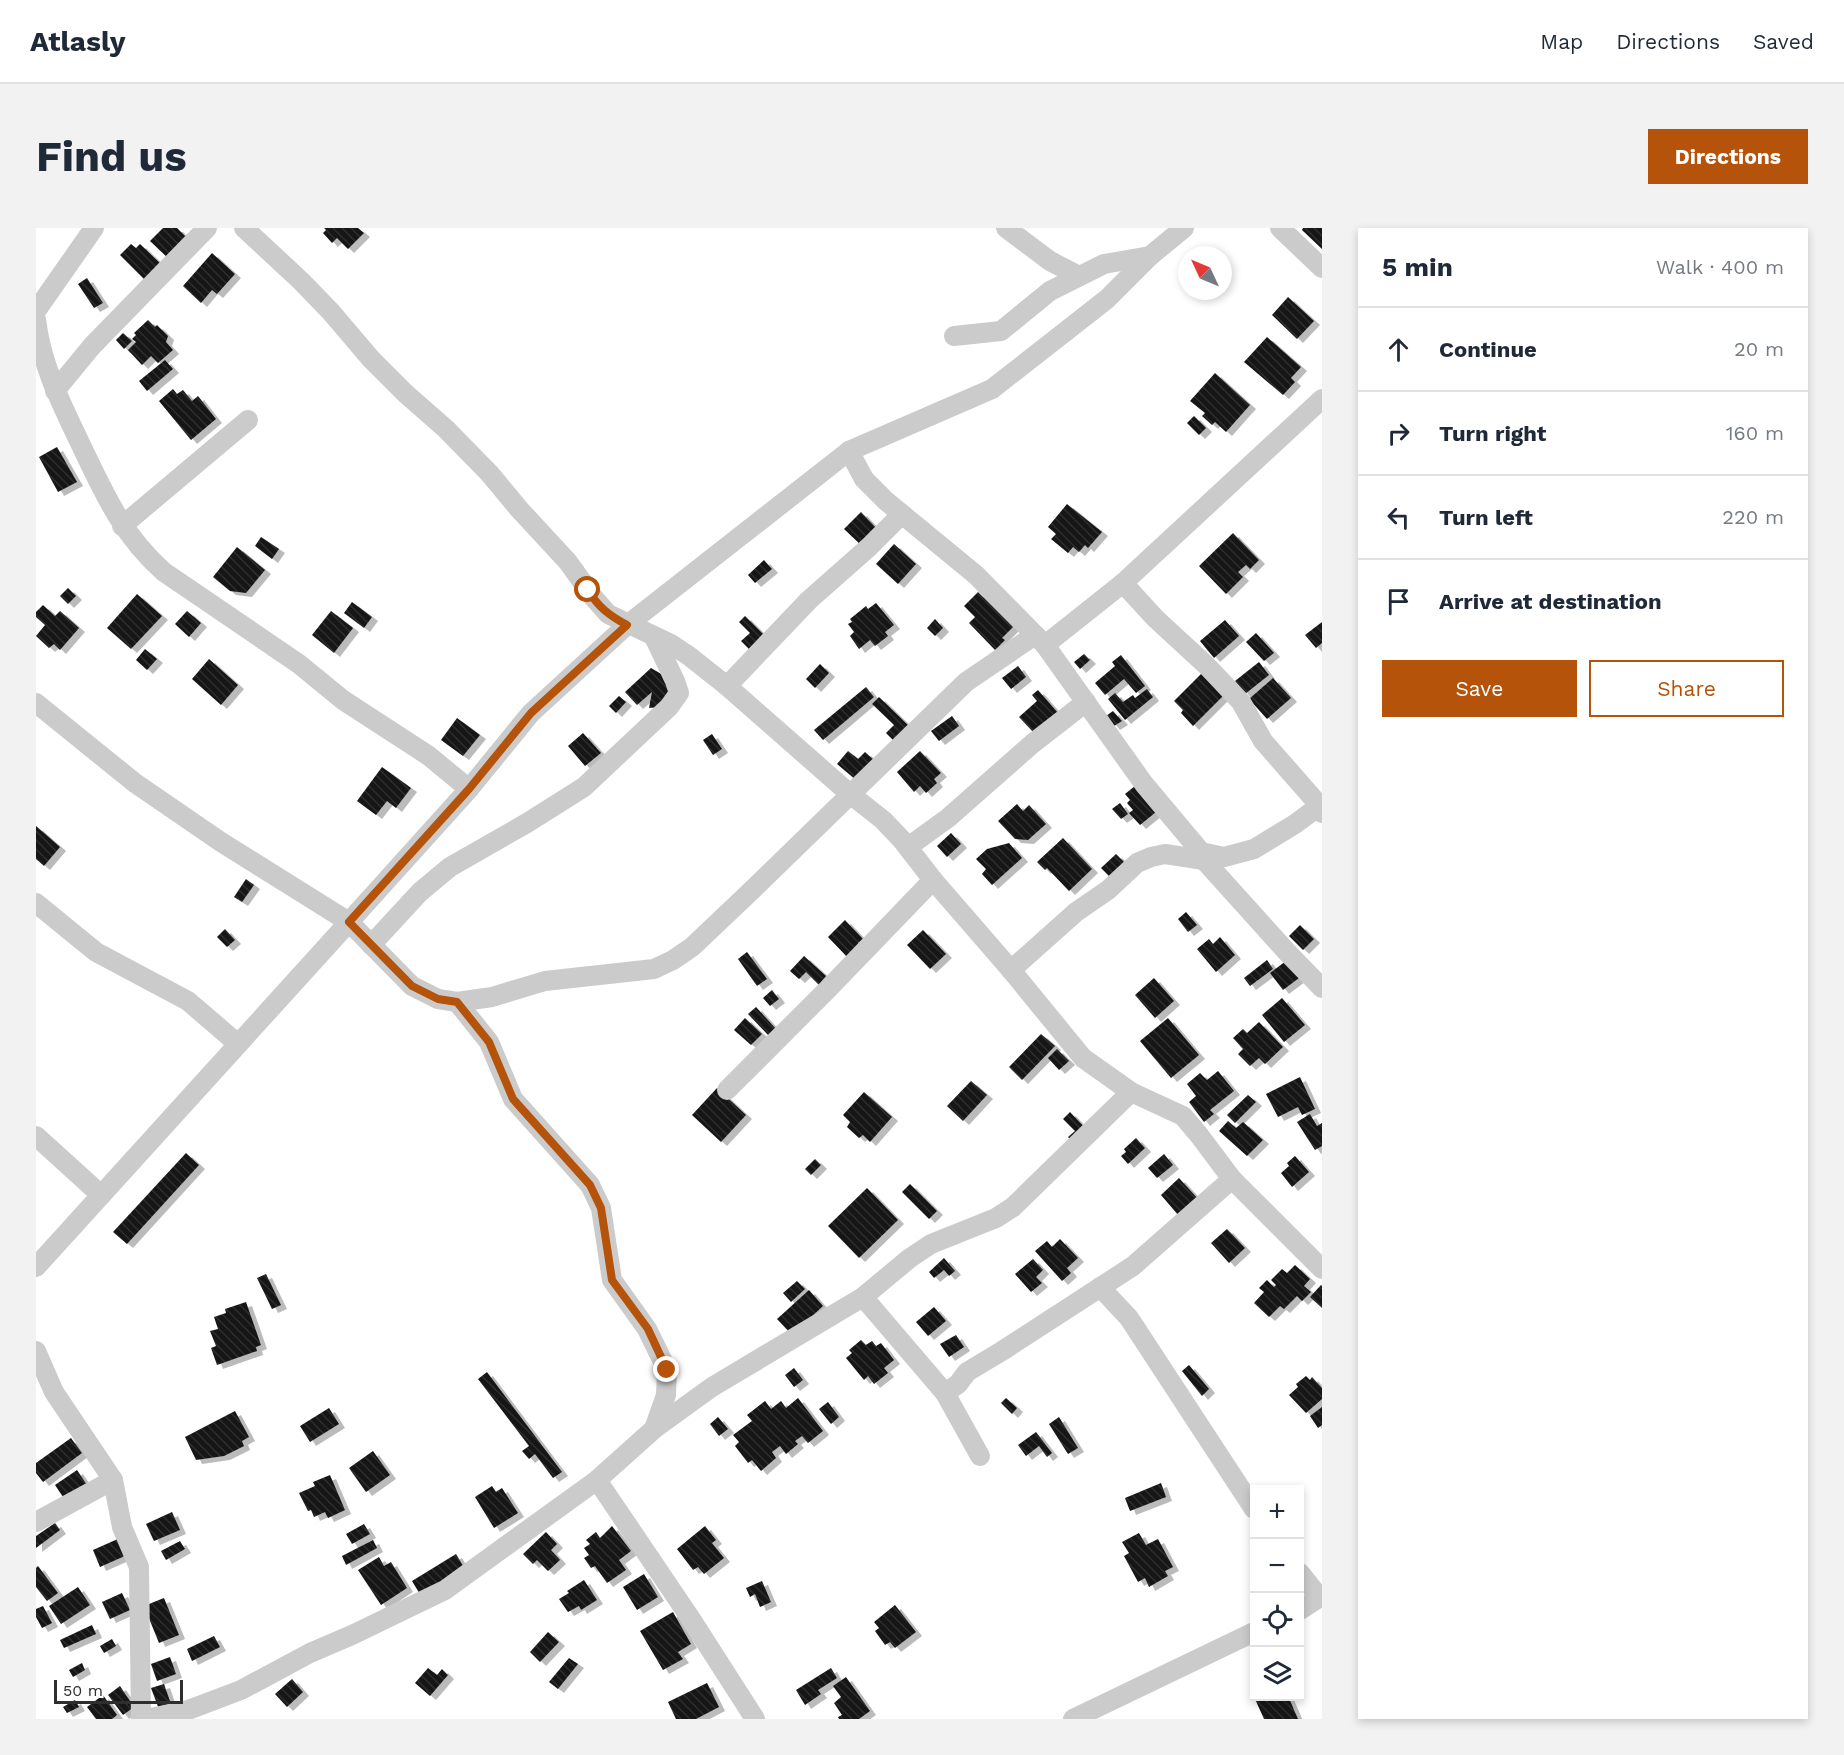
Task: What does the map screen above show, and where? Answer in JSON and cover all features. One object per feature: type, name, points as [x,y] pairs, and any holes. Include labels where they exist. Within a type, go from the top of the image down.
[{"type":"street","points":[[36,311],[94,228]]},
{"type":"street","points":[[55,391],[92,346],[207,228]]},
{"type":"street","points":[[244,228],[301,281],[371,359],[490,474],[568,562],[599,606],[627,625],[689,656],[883,820],[1083,1058],[1131,1092],[1183,1116],[1232,1179],[1322,1269]]},
{"type":"street","points":[[1006,228],[1050,261],[1079,276]]},
{"type":"street","points":[[36,1267],[469,789],[531,713],[627,625],[849,451],[992,389],[1107,299],[1150,256],[1184,228]]},
{"type":"street","points":[[1283,229],[1322,268]]},
{"type":"street","points":[[954,336],[1001,331],[1050,291],[1079,276],[1104,264],[1150,256]]},
{"type":"street","points":[[37,333],[55,391],[107,500],[145,555],[164,572],[299,664],[343,700],[429,756],[469,789]]},
{"type":"street","points":[[36,704],[135,783],[221,842],[349,922],[412,986],[438,999],[457,1002],[492,998],[545,981],[654,969],[674,960],[692,947],[966,682],[1040,640],[1123,583],[1322,399]]},
{"type":"street","points":[[123,526],[248,420]]},
{"type":"street","points":[[849,451],[864,479],[902,514],[976,575],[1040,640],[1144,784],[1278,943],[1322,988]]},
{"type":"street","points":[[727,686],[809,600],[869,547],[902,514]]},
{"type":"street","points":[[1011,970],[1076,912],[1108,890],[1137,863],[1151,856],[1165,854],[1224,857],[1254,849],[1321,808],[1263,741],[1241,702],[1207,666],[1155,618],[1123,583]]},
{"type":"street","points":[[371,945],[420,892],[450,867],[527,824],[584,787],[669,707],[679,693],[654,637]]},
{"type":"street","points":[[908,847],[948,818],[1032,744],[1086,702]]},
{"type":"street","points":[[727,1090],[933,880]]},
{"type":"street","points":[[36,903],[96,952],[188,1001],[238,1044]]},
{"type":"street","points":[[457,1002],[489,1042],[513,1099],[590,1185],[601,1208],[612,1280],[648,1329],[667,1370],[666,1395],[654,1429]]},
{"type":"street","points":[[36,1351],[54,1392],[113,1480],[122,1527],[139,1567],[143,1719],[188,1710],[241,1690],[309,1653],[445,1590],[597,1480],[654,1429],[712,1387],[863,1297],[910,1258],[931,1244],[996,1218],[1013,1207],[1131,1092]]},
{"type":"street","points":[[36,1136],[101,1195]]},
{"type":"street","points":[[945,1393],[958,1384],[967,1372],[1133,1266],[1232,1179]]},
{"type":"street","points":[[1100,1287],[1129,1318],[1250,1503]]},
{"type":"street","points":[[863,1297],[945,1393],[980,1456]]},
{"type":"street","points":[[36,1522],[113,1480]]},
{"type":"street","points":[[597,1480],[755,1719]]},
{"type":"street","points":[[1304,1578],[1321,1597],[1304,1607]]},
{"type":"street","points":[[1073,1719],[1115,1711],[1250,1634]]},
{"type":"building","points":[[163,228],[177,228],[189,240],[170,260],[150,241]]},
{"type":"building","points":[[324,228],[358,228],[364,233],[348,249],[337,238],[332,243],[323,233],[326,230]]},
{"type":"building","points":[[1303,228],[1322,228],[1322,249],[1302,230]]},
{"type":"building","points":[[131,244],[136,248],[140,244],[163,266],[147,282],[120,255]]},
{"type":"building","points":[[212,253],[235,274],[217,294],[212,290],[201,303],[183,286]]},
{"type":"building","points":[[87,278],[103,303],[94,308],[78,284]]},
{"type":"building","points":[[1288,297],[1314,321],[1297,339],[1272,315]]},
{"type":"building","points":[[148,320],[168,336],[166,342],[173,350],[158,363],[151,356],[142,365],[128,350],[136,342],[132,339],[136,335],[134,333]]},
{"type":"building","points":[[123,333],[132,341],[124,349],[116,340]]},
{"type":"building","points":[[1267,337],[1301,367],[1291,378],[1295,382],[1283,395],[1244,362]]},
{"type":"building","points":[[165,360],[173,369],[147,391],[139,381]]},
{"type":"building","points":[[1215,373],[1250,405],[1226,432],[1215,422],[1212,425],[1202,416],[1205,413],[1190,401]]},
{"type":"building","points":[[173,389],[177,394],[183,390],[192,401],[198,396],[216,419],[191,440],[159,401]]},
{"type":"building","points":[[1194,416],[1206,428],[1199,435],[1187,423]]},
{"type":"building","points":[[57,447],[77,482],[58,492],[39,457]]},
{"type":"building","points":[[1067,504],[1102,532],[1088,548],[1085,545],[1079,552],[1073,547],[1068,553],[1051,539],[1056,534],[1048,527]]},
{"type":"building","points":[[861,512],[879,531],[863,547],[844,529]]},
{"type":"building","points":[[1233,533],[1259,560],[1250,569],[1246,565],[1238,572],[1243,577],[1226,594],[1199,566]]},
{"type":"building","points":[[261,537],[279,549],[272,559],[255,546]]},
{"type":"building","points":[[894,544],[916,564],[898,584],[876,564]]},
{"type":"building","points":[[237,547],[265,570],[246,593],[230,591],[213,577]]},
{"type":"building","points":[[764,560],[772,569],[755,583],[748,575]]},
{"type":"building","points":[[68,588],[76,596],[68,604],[60,596]]},
{"type":"building","points":[[978,592],[1013,627],[1002,638],[1005,640],[995,650],[969,623],[975,617],[964,606]]},
{"type":"building","points":[[137,594],[162,616],[131,649],[107,628]]},
{"type":"building","points":[[352,602],[372,617],[364,628],[344,613]]},
{"type":"building","points":[[876,603],[894,625],[885,632],[888,636],[875,646],[870,640],[859,649],[850,636],[854,632],[848,624],[852,622],[850,619],[866,606],[868,609]]},
{"type":"building","points":[[43,605],[55,616],[60,611],[79,628],[60,650],[54,644],[49,648],[36,636],[45,625],[36,617],[36,612]]},
{"type":"building","points":[[187,611],[201,623],[189,637],[175,624]]},
{"type":"building","points":[[331,611],[353,628],[334,653],[312,635]]},
{"type":"building","points":[[745,616],[763,634],[749,649],[741,641],[750,633],[739,622]]},
{"type":"building","points":[[935,619],[943,628],[935,636],[927,628]]},
{"type":"building","points":[[1225,620],[1239,636],[1214,658],[1200,641]]},
{"type":"building","points":[[1322,622],[1322,643],[1316,648],[1305,635]]},
{"type":"building","points":[[1256,633],[1274,653],[1264,661],[1246,642]]},
{"type":"building","points":[[145,649],[157,659],[147,670],[136,660]]},
{"type":"building","points":[[1084,654],[1090,660],[1080,669],[1074,662]]},
{"type":"building","points":[[1121,655],[1145,686],[1136,693],[1124,679],[1105,695],[1095,683],[1115,666],[1112,662]]},
{"type":"building","points":[[209,659],[238,685],[221,705],[192,679]]},
{"type":"building","points":[[1259,662],[1269,675],[1245,694],[1235,681]]},
{"type":"building","points":[[820,664],[829,673],[815,688],[806,679]]},
{"type":"building","points":[[1018,666],[1026,677],[1011,689],[1002,678]]},
{"type":"building","points":[[651,668],[668,678],[669,690],[661,707],[649,708],[652,692],[637,705],[625,692]]},
{"type":"building","points":[[1202,673],[1224,695],[1193,726],[1174,701]]},
{"type":"building","points":[[1273,678],[1291,698],[1267,719],[1249,699]]},
{"type":"building","points":[[866,687],[874,697],[823,740],[814,730]]},
{"type":"building","points":[[1147,689],[1153,697],[1125,720],[1108,699],[1115,693],[1123,702],[1133,695],[1135,698]]},
{"type":"building","points":[[1038,690],[1058,713],[1035,734],[1019,717],[1037,701],[1032,695]]},
{"type":"building","points":[[619,696],[626,702],[616,713],[609,706]]},
{"type":"building","points":[[879,697],[911,728],[896,743],[886,733],[894,725],[872,704]]},
{"type":"building","points":[[1113,711],[1122,721],[1114,726],[1106,716]]},
{"type":"building","points":[[952,716],[959,726],[939,741],[931,731]]},
{"type":"building","points":[[457,718],[480,735],[463,756],[441,740]]},
{"type":"building","points":[[583,733],[601,753],[585,766],[568,746]]},
{"type":"building","points":[[712,734],[722,749],[713,755],[703,740]]},
{"type":"building","points":[[848,751],[858,759],[865,752],[874,760],[856,780],[837,764]]},
{"type":"building","points":[[920,751],[941,773],[934,779],[937,783],[926,793],[920,786],[914,792],[897,772]]},
{"type":"building","points":[[382,767],[411,788],[396,808],[387,801],[376,815],[357,801]]},
{"type":"building","points":[[1135,786],[1156,812],[1140,825],[1129,813],[1133,810],[1127,803],[1130,800],[1125,794]]},
{"type":"building","points":[[1120,803],[1128,814],[1121,819],[1112,809]]},
{"type":"building","points":[[1017,804],[1023,811],[1029,805],[1046,824],[1028,840],[1015,839],[998,821]]},
{"type":"building","points":[[36,826],[60,847],[44,866],[36,859]]},
{"type":"building","points":[[951,833],[961,844],[947,857],[937,846]]},
{"type":"building","points":[[1063,838],[1092,869],[1069,891],[1047,868],[1045,870],[1037,862]]},
{"type":"building","points":[[1009,843],[1022,858],[992,885],[982,874],[986,869],[976,859],[987,849]]},
{"type":"building","points":[[1116,854],[1128,866],[1113,880],[1101,868]]},
{"type":"building","points":[[246,879],[254,885],[242,902],[234,897]]},
{"type":"building","points":[[1186,912],[1197,925],[1188,932],[1178,919]]},
{"type":"building","points":[[845,920],[863,939],[858,943],[862,947],[849,959],[828,937]]},
{"type":"building","points":[[1300,925],[1314,939],[1303,950],[1289,936]]},
{"type":"building","points":[[225,929],[235,940],[227,947],[217,937]]},
{"type":"building","points":[[923,930],[946,954],[930,969],[907,945]]},
{"type":"building","points":[[1220,937],[1235,955],[1216,972],[1197,949],[1209,939],[1213,944]]},
{"type":"building","points":[[747,952],[767,979],[757,986],[738,959]]},
{"type":"building","points":[[804,956],[826,976],[819,985],[806,972],[799,979],[790,971]]},
{"type":"building","points":[[1267,960],[1273,969],[1250,986],[1244,978]]},
{"type":"building","points":[[1286,961],[1299,978],[1283,990],[1270,973]]},
{"type":"building","points":[[1154,978],[1174,1001],[1155,1018],[1135,995]]},
{"type":"building","points":[[772,990],[779,999],[770,1006],[763,998]]},
{"type":"building","points":[[1282,998],[1305,1025],[1284,1042],[1262,1015]]},
{"type":"building","points":[[756,1007],[776,1029],[769,1036],[748,1014]]},
{"type":"building","points":[[745,1018],[762,1034],[751,1045],[734,1030]]},
{"type":"building","points":[[1168,1018],[1199,1055],[1171,1078],[1140,1041]]},
{"type":"building","points":[[1259,1022],[1283,1047],[1265,1064],[1259,1058],[1250,1066],[1238,1054],[1243,1049],[1233,1038],[1243,1029],[1247,1033]]},
{"type":"building","points":[[1041,1034],[1055,1046],[1022,1080],[1009,1067]]},
{"type":"building","points":[[1057,1049],[1069,1061],[1059,1070],[1048,1058]]},
{"type":"building","points":[[1218,1071],[1234,1091],[1210,1110],[1214,1114],[1204,1122],[1189,1102],[1196,1096],[1187,1084],[1200,1073],[1207,1080]]},
{"type":"building","points":[[1300,1077],[1315,1109],[1302,1115],[1298,1107],[1278,1117],[1266,1094]]},
{"type":"building","points":[[971,1081],[987,1095],[963,1121],[947,1106]]},
{"type":"building","points":[[717,1088],[746,1115],[721,1142],[692,1115]]},
{"type":"building","points":[[864,1092],[892,1117],[870,1142],[863,1135],[859,1138],[847,1127],[850,1122],[843,1115]]},
{"type":"building","points":[[1248,1095],[1256,1102],[1235,1123],[1227,1115]]},
{"type":"building","points":[[1070,1112],[1087,1130],[1074,1143],[1068,1137],[1075,1131],[1063,1119]]},
{"type":"building","points":[[1310,1114],[1317,1126],[1322,1123],[1322,1146],[1315,1150],[1297,1122]]},
{"type":"building","points":[[1228,1121],[1236,1128],[1243,1122],[1263,1140],[1247,1156],[1219,1131]]},
{"type":"building","points":[[1136,1138],[1145,1148],[1128,1164],[1121,1156],[1126,1152],[1124,1149]]},
{"type":"building","points":[[186,1153],[199,1165],[127,1244],[113,1232]]},
{"type":"building","points":[[1164,1154],[1173,1165],[1157,1178],[1148,1168]]},
{"type":"building","points":[[1295,1156],[1309,1172],[1292,1187],[1281,1173]]},
{"type":"building","points":[[815,1159],[821,1165],[811,1175],[805,1169]]},
{"type":"building","points":[[1179,1178],[1198,1199],[1179,1216],[1161,1195]]},
{"type":"building","points":[[910,1184],[937,1211],[929,1219],[902,1192]]},
{"type":"building","points":[[867,1188],[898,1220],[859,1258],[828,1226]]},
{"type":"building","points":[[1227,1229],[1245,1248],[1229,1263],[1211,1243]]},
{"type":"building","points":[[1060,1239],[1078,1258],[1067,1268],[1071,1273],[1062,1281],[1035,1251],[1047,1241],[1052,1247]]},
{"type":"building","points":[[944,1258],[955,1271],[949,1276],[944,1270],[934,1278],[929,1272]]},
{"type":"building","points":[[1033,1259],[1043,1270],[1036,1277],[1042,1283],[1031,1292],[1015,1274]]},
{"type":"building","points":[[1295,1265],[1310,1279],[1304,1286],[1311,1292],[1302,1301],[1297,1296],[1284,1309],[1280,1306],[1269,1317],[1254,1303],[1264,1292],[1259,1288],[1267,1280],[1274,1287],[1276,1285],[1271,1280],[1282,1269],[1287,1273]]},
{"type":"building","points":[[266,1274],[281,1305],[272,1309],[257,1278]]},
{"type":"building","points":[[797,1281],[805,1289],[791,1302],[783,1293]]},
{"type":"building","points":[[1322,1286],[1322,1308],[1310,1297]]},
{"type":"building","points":[[809,1290],[823,1306],[792,1335],[777,1319]]},
{"type":"building","points":[[246,1302],[261,1345],[256,1347],[257,1351],[217,1365],[211,1348],[216,1346],[210,1331],[218,1329],[214,1317],[226,1313],[225,1309]]},
{"type":"building","points":[[934,1307],[946,1321],[928,1336],[916,1322]]},
{"type":"building","points":[[956,1335],[964,1347],[949,1357],[940,1344]]},
{"type":"building","points":[[861,1340],[866,1345],[872,1341],[876,1346],[881,1343],[894,1360],[884,1368],[888,1373],[874,1384],[868,1376],[864,1380],[846,1358],[852,1353],[849,1350]]},
{"type":"building","points":[[1189,1365],[1209,1389],[1202,1396],[1182,1371]]},
{"type":"building","points":[[794,1368],[803,1380],[794,1387],[785,1375]]},
{"type":"building","points":[[487,1372],[562,1472],[553,1478],[535,1454],[529,1459],[522,1451],[529,1446],[478,1379]]},
{"type":"building","points":[[1306,1376],[1310,1380],[1312,1377],[1322,1388],[1322,1399],[1306,1413],[1289,1395],[1298,1387],[1296,1384]]},
{"type":"building","points":[[798,1398],[823,1431],[808,1443],[802,1436],[795,1441],[798,1444],[786,1454],[780,1446],[772,1452],[776,1458],[761,1471],[752,1460],[748,1463],[735,1446],[739,1442],[733,1435],[752,1421],[747,1415],[765,1401],[771,1409],[781,1401],[786,1408]]},
{"type":"building","points":[[1006,1398],[1017,1408],[1012,1414],[1001,1403]]},
{"type":"building","points":[[828,1402],[839,1417],[831,1424],[819,1409]]},
{"type":"building","points":[[1322,1407],[1322,1425],[1318,1428],[1310,1416]]},
{"type":"building","points":[[329,1408],[339,1424],[310,1442],[300,1426]]},
{"type":"building","points":[[235,1411],[249,1437],[242,1441],[244,1446],[224,1456],[196,1460],[185,1437]]},
{"type":"building","points":[[718,1417],[728,1429],[719,1436],[710,1424]]},
{"type":"building","points":[[1059,1417],[1078,1448],[1068,1454],[1049,1424]]},
{"type":"building","points":[[1036,1432],[1052,1453],[1047,1457],[1039,1446],[1026,1456],[1018,1445]]},
{"type":"building","points":[[71,1438],[82,1453],[43,1482],[36,1473],[36,1463]]},
{"type":"building","points":[[373,1451],[390,1475],[366,1492],[349,1468]]},
{"type":"building","points":[[77,1470],[87,1485],[65,1500],[55,1485]]},
{"type":"building","points":[[330,1475],[345,1510],[328,1518],[325,1512],[314,1517],[311,1510],[308,1511],[299,1493],[315,1486],[313,1482]]},
{"type":"building","points":[[1161,1483],[1166,1497],[1130,1511],[1125,1498]]},
{"type":"building","points":[[492,1486],[496,1492],[502,1488],[518,1513],[494,1528],[475,1497]]},
{"type":"building","points":[[172,1512],[180,1530],[154,1541],[146,1524]]},
{"type":"building","points":[[55,1523],[60,1530],[36,1548],[36,1536]]},
{"type":"building","points":[[364,1524],[370,1534],[352,1544],[346,1534]]},
{"type":"building","points":[[612,1526],[631,1551],[619,1560],[626,1570],[607,1583],[595,1566],[591,1568],[584,1558],[589,1555],[584,1548],[590,1544],[586,1540],[596,1532],[600,1538]]},
{"type":"building","points":[[705,1526],[716,1540],[712,1543],[724,1558],[704,1574],[698,1567],[693,1570],[677,1549]]},
{"type":"building","points":[[546,1532],[557,1544],[551,1550],[560,1560],[548,1571],[537,1560],[533,1564],[523,1554]]},
{"type":"building","points":[[1139,1533],[1146,1545],[1158,1539],[1173,1567],[1165,1571],[1168,1576],[1149,1587],[1145,1578],[1138,1582],[1124,1556],[1129,1553],[1122,1542]]},
{"type":"building","points":[[120,1538],[127,1555],[100,1567],[93,1550]]},
{"type":"building","points":[[373,1540],[377,1548],[346,1565],[342,1556]]},
{"type":"building","points":[[180,1541],[185,1549],[166,1560],[161,1551]]},
{"type":"building","points":[[456,1554],[465,1569],[421,1596],[412,1581]]},
{"type":"building","points":[[379,1557],[384,1566],[391,1562],[407,1588],[381,1605],[358,1570]]},
{"type":"building","points":[[38,1566],[58,1593],[47,1601],[36,1587],[36,1568]]},
{"type":"building","points":[[644,1574],[658,1597],[637,1610],[623,1587]]},
{"type":"building","points":[[584,1580],[597,1600],[581,1610],[579,1606],[568,1612],[559,1599]]},
{"type":"building","points":[[762,1581],[771,1602],[760,1607],[755,1594],[750,1597],[746,1588]]},
{"type":"building","points":[[78,1587],[90,1605],[61,1624],[49,1606]]},
{"type":"building","points":[[122,1593],[130,1610],[110,1619],[102,1602]]},
{"type":"building","points":[[164,1598],[179,1635],[159,1643],[144,1606]]},
{"type":"building","points":[[895,1605],[916,1632],[895,1648],[890,1642],[885,1645],[875,1631],[879,1628],[874,1622]]},
{"type":"building","points":[[43,1606],[52,1623],[42,1628],[36,1617],[36,1609]]},
{"type":"building","points":[[673,1612],[691,1644],[678,1652],[683,1659],[663,1670],[640,1631]]},
{"type":"building","points":[[92,1625],[96,1634],[64,1648],[60,1640]]},
{"type":"building","points":[[548,1632],[559,1642],[540,1662],[530,1652]]},
{"type":"building","points":[[214,1636],[220,1647],[192,1661],[187,1649]]},
{"type":"building","points":[[112,1639],[116,1646],[104,1653],[100,1646]]},
{"type":"building","points":[[170,1657],[176,1674],[157,1681],[151,1664]]},
{"type":"building","points":[[569,1658],[578,1664],[558,1689],[549,1682]]},
{"type":"building","points":[[82,1663],[85,1670],[73,1677],[69,1670]]},
{"type":"building","points":[[428,1668],[437,1675],[442,1669],[448,1675],[430,1696],[415,1683]]},
{"type":"building","points":[[831,1668],[837,1678],[818,1690],[821,1694],[805,1705],[796,1690]]},
{"type":"building","points":[[846,1677],[870,1711],[859,1719],[839,1719],[838,1717],[842,1715],[834,1703],[841,1697],[833,1686]]},
{"type":"building","points":[[292,1679],[303,1692],[287,1707],[275,1694]]},
{"type":"building","points":[[707,1683],[719,1707],[696,1719],[676,1719],[668,1702]]},
{"type":"building","points":[[164,1684],[172,1707],[160,1712],[151,1688]]},
{"type":"building","points":[[120,1686],[134,1707],[123,1715],[108,1695]]},
{"type":"building","points":[[103,1695],[117,1715],[112,1719],[96,1719],[87,1707]]},
{"type":"building","points":[[75,1700],[79,1707],[67,1713],[63,1707]]},
{"type":"building","points":[[1256,1701],[1290,1701],[1298,1719],[1264,1719]]},
{"type":"route","points":[[588,590],[599,606],[627,625],[531,713],[469,789],[349,922],[412,986],[438,999],[457,1002],[489,1042],[513,1099],[590,1185],[601,1208],[612,1280],[648,1329],[667,1370]]}]
